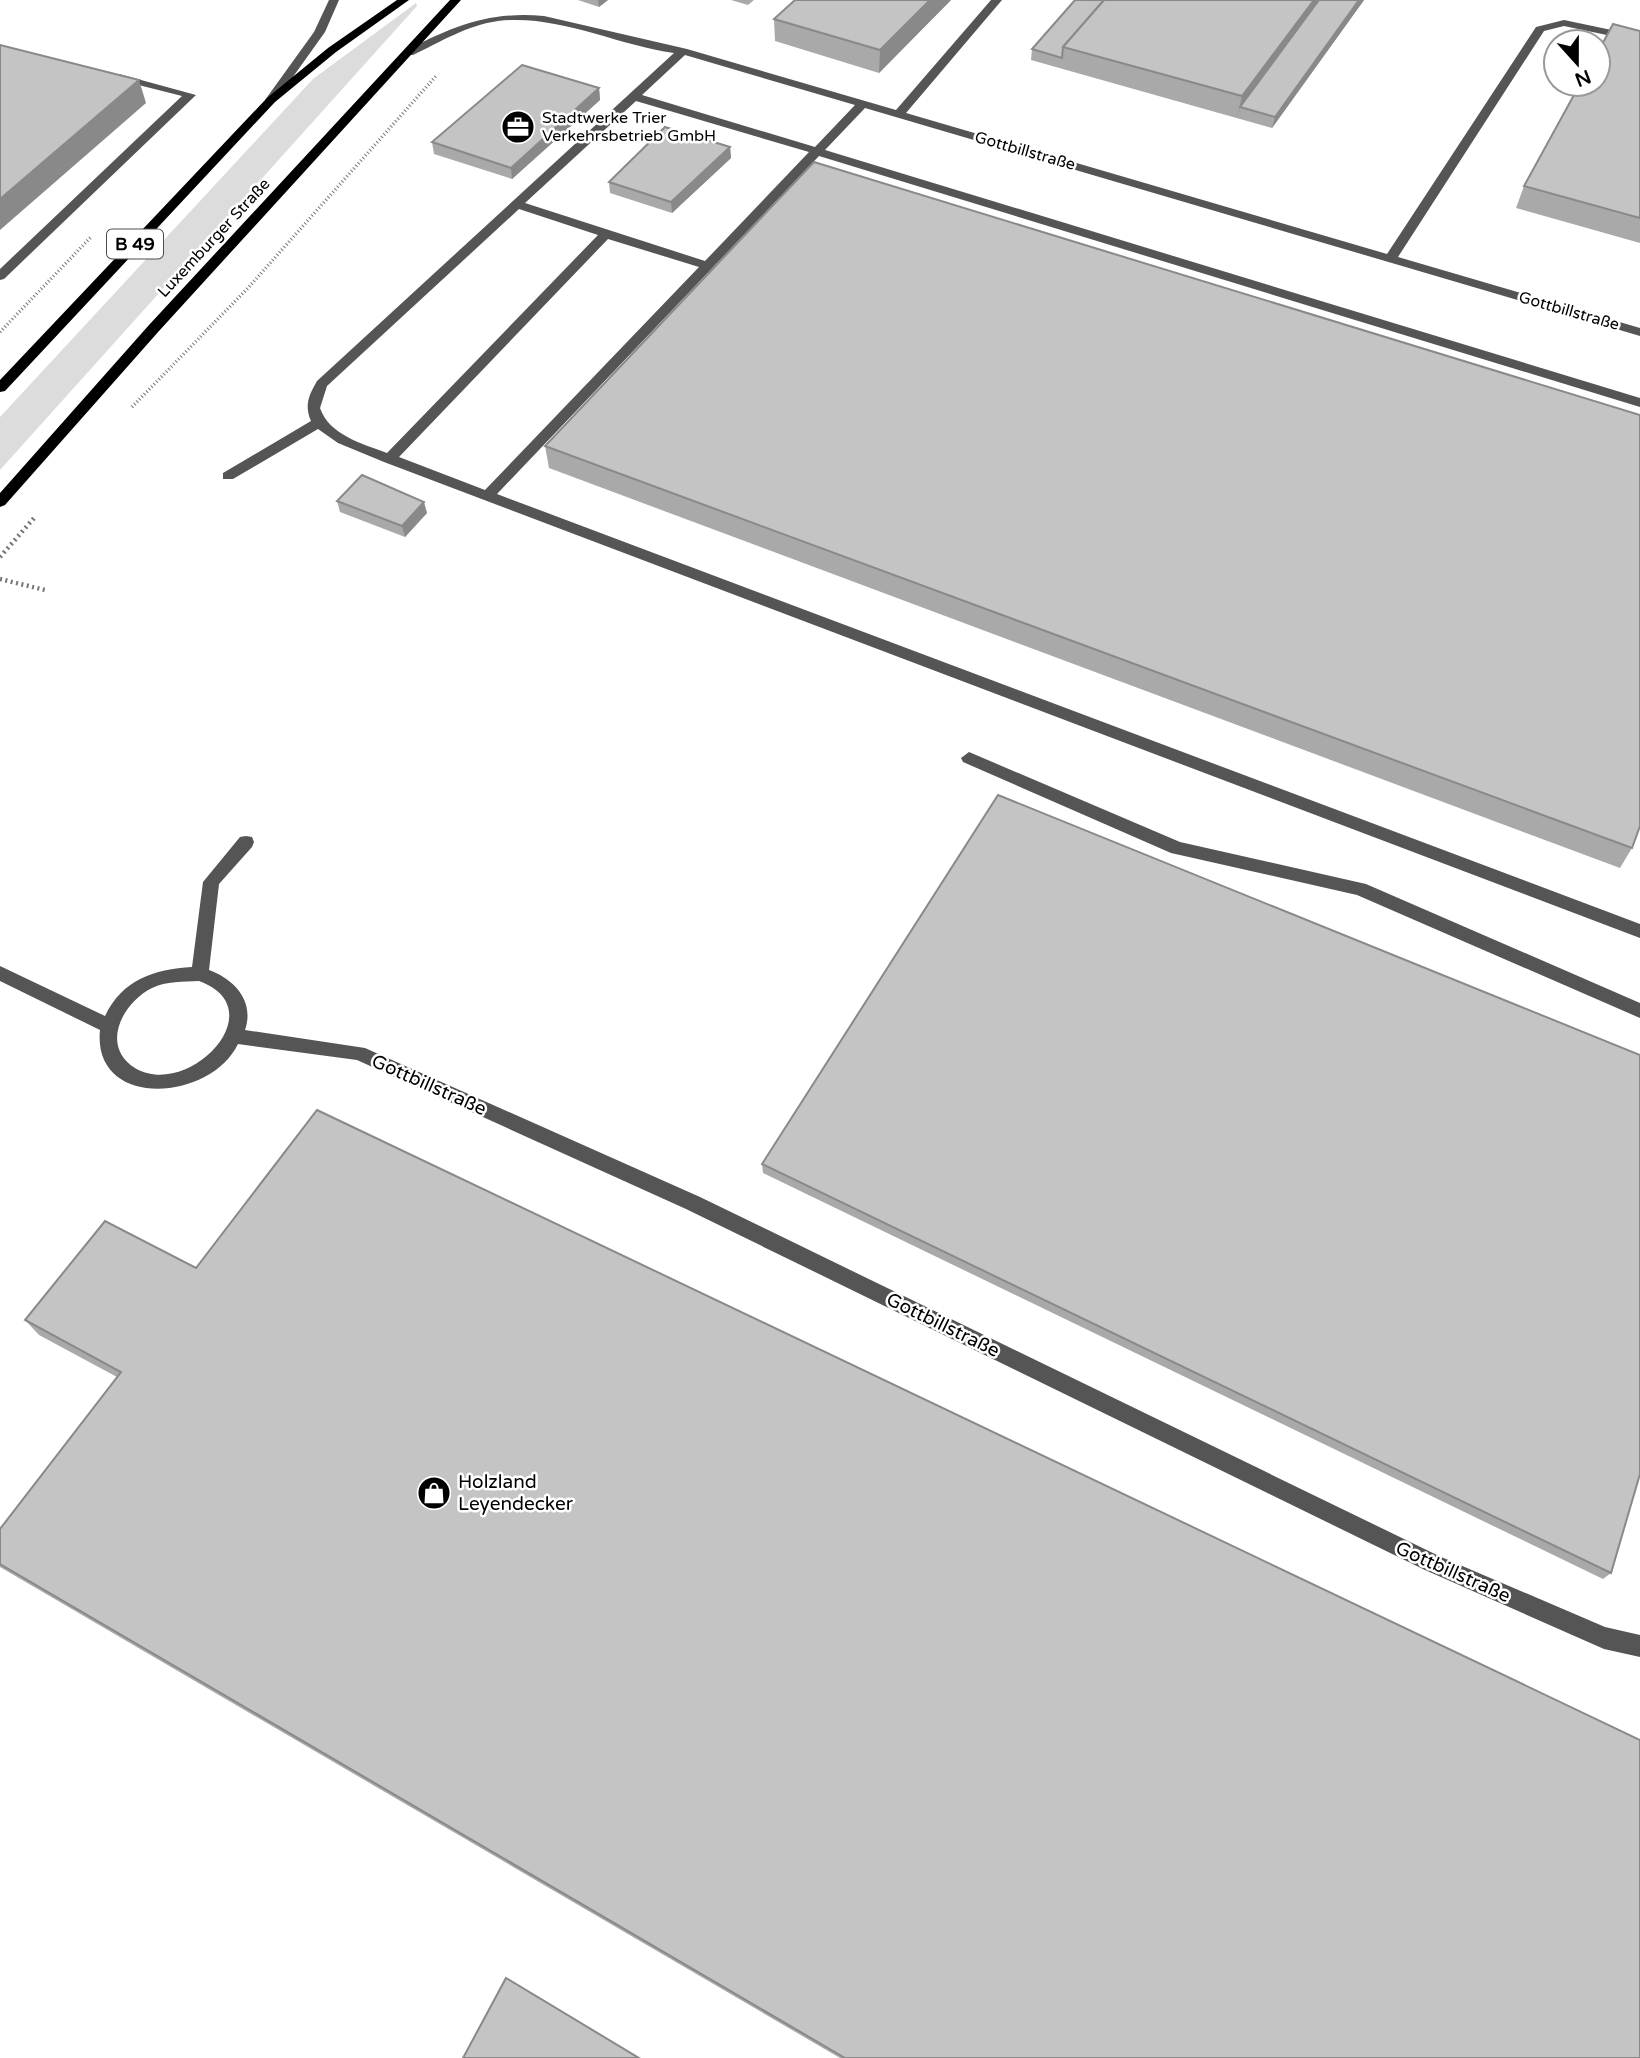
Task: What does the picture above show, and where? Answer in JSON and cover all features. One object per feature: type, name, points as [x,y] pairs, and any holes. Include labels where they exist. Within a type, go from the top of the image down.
[{"type":"main road","name":"B 49","points":[[0,388],[271,100],[332,50],[404,0]]},
{"type":"main road","name":"Luxemburger Straße","points":[[0,502],[154,328],[456,0]]},
{"type":"street","points":[[271,100],[319,32],[334,0]]},
{"type":"street","points":[[899,114],[997,0]]},
{"type":"street","name":"Gottbillstraße","points":[[409,53],[466,26],[513,17],[552,22],[649,48],[683,51],[1640,332]]},
{"type":"street","points":[[1391,258],[1540,29],[1564,23],[1640,39]]},
{"type":"street","points":[[683,51],[631,96],[322,384],[313,396],[319,422],[337,438],[487,496],[1640,931]]},
{"type":"street","points":[[0,276],[190,95],[108,74]]},
{"type":"street","points":[[631,96],[1640,403]]},
{"type":"street","points":[[487,496],[863,103]]},
{"type":"street","points":[[516,204],[707,266]]},
{"type":"street","points":[[389,458],[606,234]]},
{"type":"street","points":[[228,477],[319,422]]},
{"type":"street","points":[[969,758],[1177,848],[1360,889],[1640,1011]]},
{"type":"street","points":[[200,974],[211,882],[246,842]]},
{"type":"street","points":[[0,973],[108,1026]]},
{"type":"street","points":[[200,974],[224,984],[239,1009],[236,1036],[212,1065],[179,1080],[152,1082],[129,1075],[110,1053],[108,1026],[129,995],[145,983],[164,976],[200,974]]},
{"type":"street","name":"Gottbillstraße","points":[[236,1036],[359,1053],[706,1209],[1432,1563],[1604,1638],[1640,1646]]},
{"type":"path","points":[[125,415],[248,288],[439,73]]},
{"type":"path","points":[[0,557],[35,516]]},
{"type":"path","points":[[0,579],[45,590]]},
{"type":"shaded area","points":[[416,3],[417,6],[0,470],[0,417],[313,79]]},
{"type":"building","points":[[795,0],[930,0],[880,50],[774,19]]},
{"type":"building","points":[[1075,0],[1104,0],[1063,47],[1062,58],[1032,49]]},
{"type":"building","points":[[1104,0],[1314,0],[1242,96],[1063,47]]},
{"type":"building","points":[[1319,0],[1359,0],[1275,117],[1240,107]]},
{"type":"building","points":[[1613,24],[1640,31],[1640,218],[1524,186],[1572,98],[1612,98]]},
{"type":"building","points":[[0,45],[139,80],[0,199]]},
{"type":"building","name":"Stadtwerke Trier Verkehrsbetrieb GmbH","points":[[522,65],[599,88],[511,168],[432,142]]},
{"type":"building","points":[[665,127],[730,147],[671,202],[609,182]]},
{"type":"building","points":[[814,162],[1640,415],[1640,826],[1632,848],[545,446]]},
{"type":"building","points":[[362,475],[424,502],[402,526],[337,501]]},
{"type":"building","points":[[998,795],[1640,1055],[1640,1474],[1611,1573],[762,1164]]},
{"type":"building","points":[[317,1110],[1640,1740],[1640,2058],[845,2058],[0,1564],[0,1529],[121,1372],[25,1320],[105,1221],[196,1268]]},
{"type":"building","points":[[506,1978],[639,2058],[463,2058]]},
{"type":"place","name":"Stadtwerke Trier Verkehrsbetrieb GmbH","points":[[518,127]]},
{"type":"place","name":"Holzland Leyendecker","points":[[434,1493]]}]
